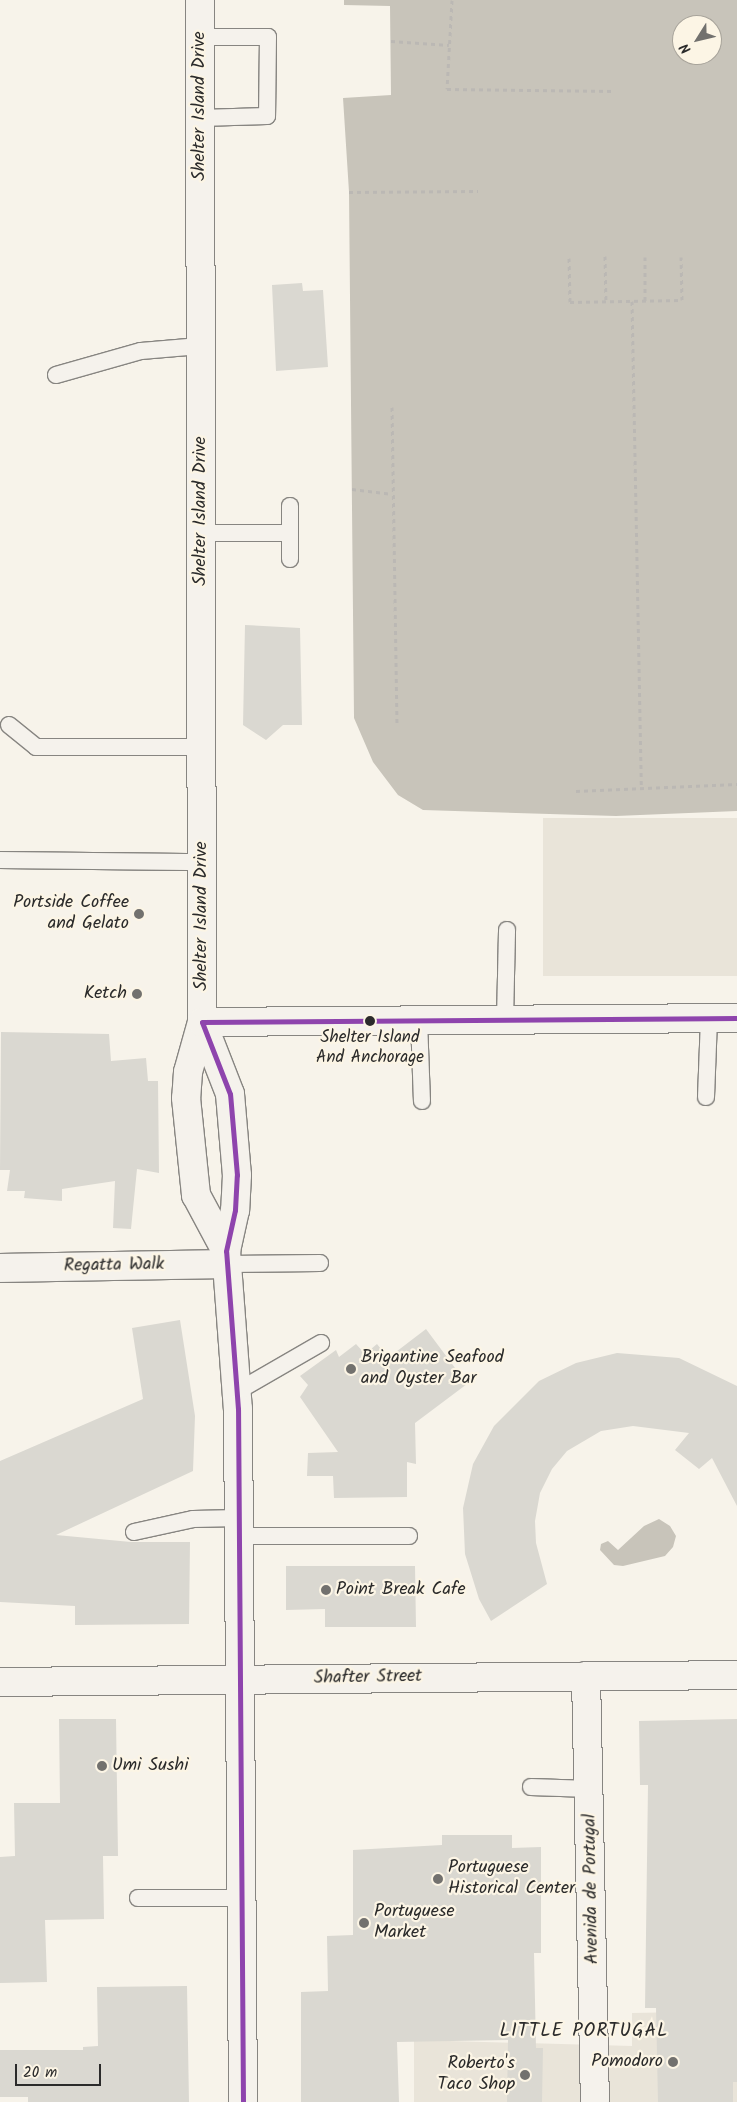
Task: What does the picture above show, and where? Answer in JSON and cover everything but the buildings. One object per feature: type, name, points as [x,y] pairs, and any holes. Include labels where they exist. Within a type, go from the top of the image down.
[{"type":"main road","name":"Shelter Island Drive","points":[[200,0],[202,1022],[188,1072],[186,1098],[192,1176],[203,1214],[227,1257]]},
{"type":"main road","points":[[202,1022],[737,1018]]},
{"type":"main road","name":"Shelter Island Drive","points":[[202,1022],[230,1094],[237,1175],[235,1210],[227,1257],[238,1391],[243,2102]]},
{"type":"main road","name":"Regatta Walk","points":[[0,1268],[227,1257]]},
{"type":"main road","name":"Shafter Street","points":[[0,1682],[737,1675]]},
{"type":"main road","name":"Avenida de Portugal","points":[[586,1676],[590,1789],[595,2102]]},
{"type":"lane","points":[[200,37],[268,37],[267,116],[200,118]]},
{"type":"lane","points":[[56,375],[141,351],[200,346]]},
{"type":"lane","points":[[290,506],[290,559]]},
{"type":"lane","points":[[200,533],[290,533]]},
{"type":"lane","points":[[9,725],[36,747],[202,747]]},
{"type":"lane","points":[[0,860],[202,862]]},
{"type":"lane","points":[[505,1020],[506,930]]},
{"type":"lane","points":[[706,1098],[709,1018]]},
{"type":"lane","points":[[419,1020],[422,1101]]},
{"type":"lane","points":[[227,1257],[320,1263]]},
{"type":"lane","points":[[238,1391],[321,1343]]},
{"type":"lane","points":[[134,1532],[192,1519],[239,1527],[409,1536]]},
{"type":"lane","points":[[531,1787],[590,1789]]},
{"type":"lane","points":[[138,1898],[242,1898]]},
{"type":"path","points":[[452,0],[447,89],[615,91]]},
{"type":"path","points":[[391,41],[449,45]]},
{"type":"path","points":[[349,192],[478,190]]},
{"type":"path","points":[[605,256],[606,302]]},
{"type":"path","points":[[645,257],[645,301]]},
{"type":"path","points":[[569,258],[570,302],[606,302],[682,300],[681,257]]},
{"type":"path","points":[[632,301],[641,788]]},
{"type":"path","points":[[392,407],[391,494],[397,725]]},
{"type":"path","points":[[352,490],[391,494]]},
{"type":"path","points":[[576,791],[737,784]]},
{"type":"shaded area","points":[[344,0],[737,0],[737,811],[616,816],[423,810],[398,795],[373,762],[354,718],[349,192],[343,98],[391,95],[390,6],[344,5]]},
{"type":"shaded area","points":[[543,818],[737,818],[737,976],[543,976]]},
{"type":"shaded area","points":[[659,1519],[670,1526],[676,1536],[673,1547],[665,1556],[623,1566],[614,1565],[600,1550],[601,1544],[608,1541],[618,1550],[644,1526]]},
{"type":"shaded area","points":[[737,2011],[737,2102],[414,2102],[414,2040],[632,2046],[632,2013]]},
{"type":"transit line","points":[[243,2102],[238,1409],[226,1251],[235,1210],[237,1175],[230,1094],[202,1022],[737,1018]]},
{"type":"place","name":"Portside Coffee and Gelato","points":[[139,914]]},
{"type":"place","name":"Ketch","points":[[137,994]]},
{"type":"place","name":"Shelter Island And Anchorage","points":[[370,1021]]},
{"type":"place","name":"Brigantine Seafood and Oyster Bar","points":[[351,1369]]},
{"type":"place","name":"Point Break Cafe","points":[[326,1590]]},
{"type":"place","name":"Umi Sushi","points":[[102,1766]]},
{"type":"place","name":"Portuguese Historical Center","points":[[438,1879]]},
{"type":"place","name":"Portuguese Market","points":[[364,1923]]},
{"type":"place","name":"Pomodoro","points":[[673,2062]]},
{"type":"place","name":"Roberto's Taco Shop","points":[[525,2075]]},
{"type":"district","name":"LITTLE PORTUGAL","points":[[584,2032]]}]
